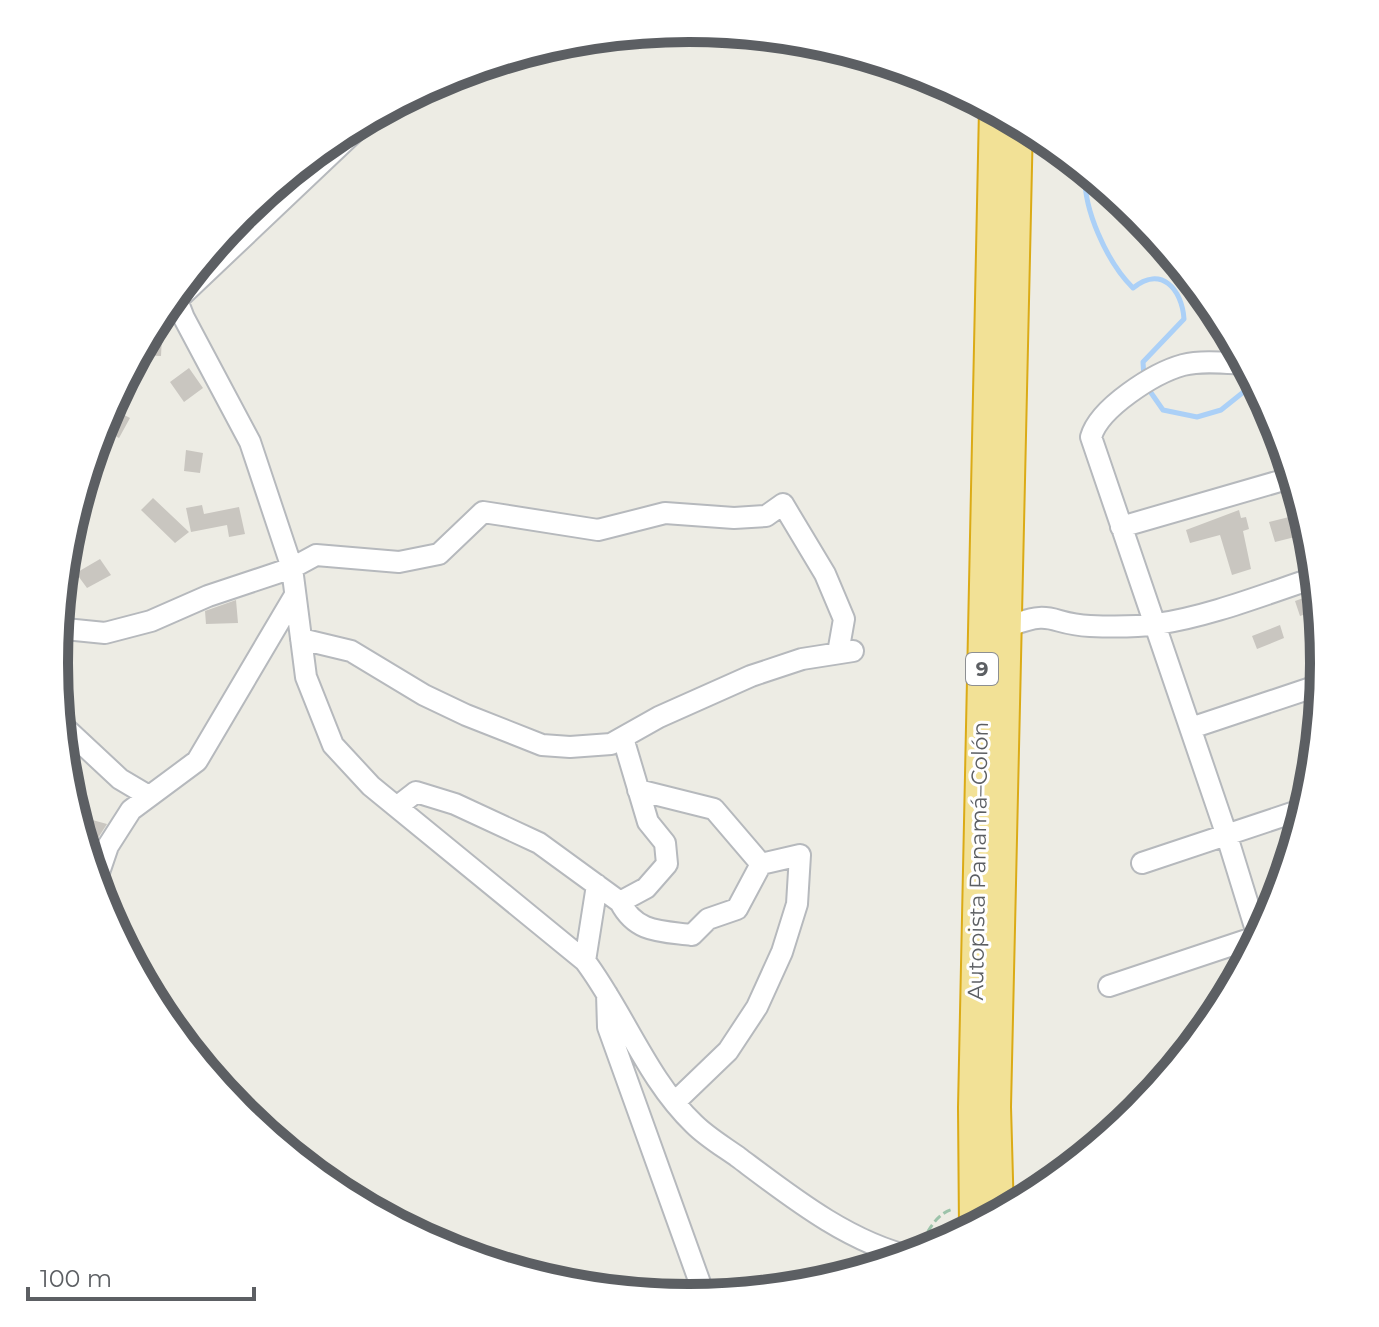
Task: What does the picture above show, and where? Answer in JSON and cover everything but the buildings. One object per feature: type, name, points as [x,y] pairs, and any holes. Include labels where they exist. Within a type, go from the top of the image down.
[{"type":"highway","name":"Autopista Panamá–Colón","points":[[982,1211],[994,122]]},
{"type":"highway","name":"Autopista Panamá–Colón","points":[[983,1211],[996,1107],[1018,136]]},
{"type":"street","points":[[224,252],[318,165]]},
{"type":"street","points":[[179,310],[250,442],[292,568],[306,677],[333,745],[371,786],[585,961],[606,990],[658,1078],[694,1124],[849,1233],[891,1251]]},
{"type":"street","points":[[1234,364],[1184,364],[1165,372],[1130,391],[1094,425],[1091,437],[1254,922]]},
{"type":"street","points":[[1121,527],[1283,480]]},
{"type":"street","points":[[69,629],[105,633],[151,621],[208,596],[292,568],[316,555],[399,562],[439,554],[483,512],[598,530],[665,513],[734,518],[766,516],[783,504],[825,574],[844,619],[846,652],[802,659],[751,676],[659,717],[611,744],[542,745],[424,695],[351,651],[301,639]]},
{"type":"street","points":[[1007,627],[1032,617],[1048,616],[1086,626],[1154,624],[1191,618],[1306,581]]},
{"type":"street","points":[[102,865],[108,846],[131,810],[147,795],[197,761],[295,595]]},
{"type":"street","points":[[1191,728],[1310,688]]},
{"type":"street","points":[[72,734],[120,779],[147,795]]},
{"type":"street","points":[[620,902],[646,888],[667,864],[665,843],[648,822],[623,738]]},
{"type":"street","points":[[638,790],[714,809],[761,864]]},
{"type":"street","points":[[398,806],[416,792],[455,804],[539,843],[620,902],[629,919],[651,930],[692,935],[708,919],[737,909],[761,864],[800,855],[797,904],[782,952],[757,1007],[728,1051],[676,1101]]},
{"type":"street","points":[[1142,863],[1293,812]]},
{"type":"street","points":[[585,961],[597,885]]},
{"type":"street","points":[[1109,986],[1245,942]]},
{"type":"street","points":[[606,990],[608,1027],[701,1285]]},
{"type":"path","points":[[923,1239],[946,1210],[973,1216]]},
{"type":"waterway","points":[[1085,184],[1098,234],[1123,277],[1133,288],[1143,281],[1161,280],[1179,298],[1184,319],[1143,362],[1144,378]]},
{"type":"waterway","points":[[1147,387],[1163,410],[1197,417],[1221,410],[1247,389]]}]
